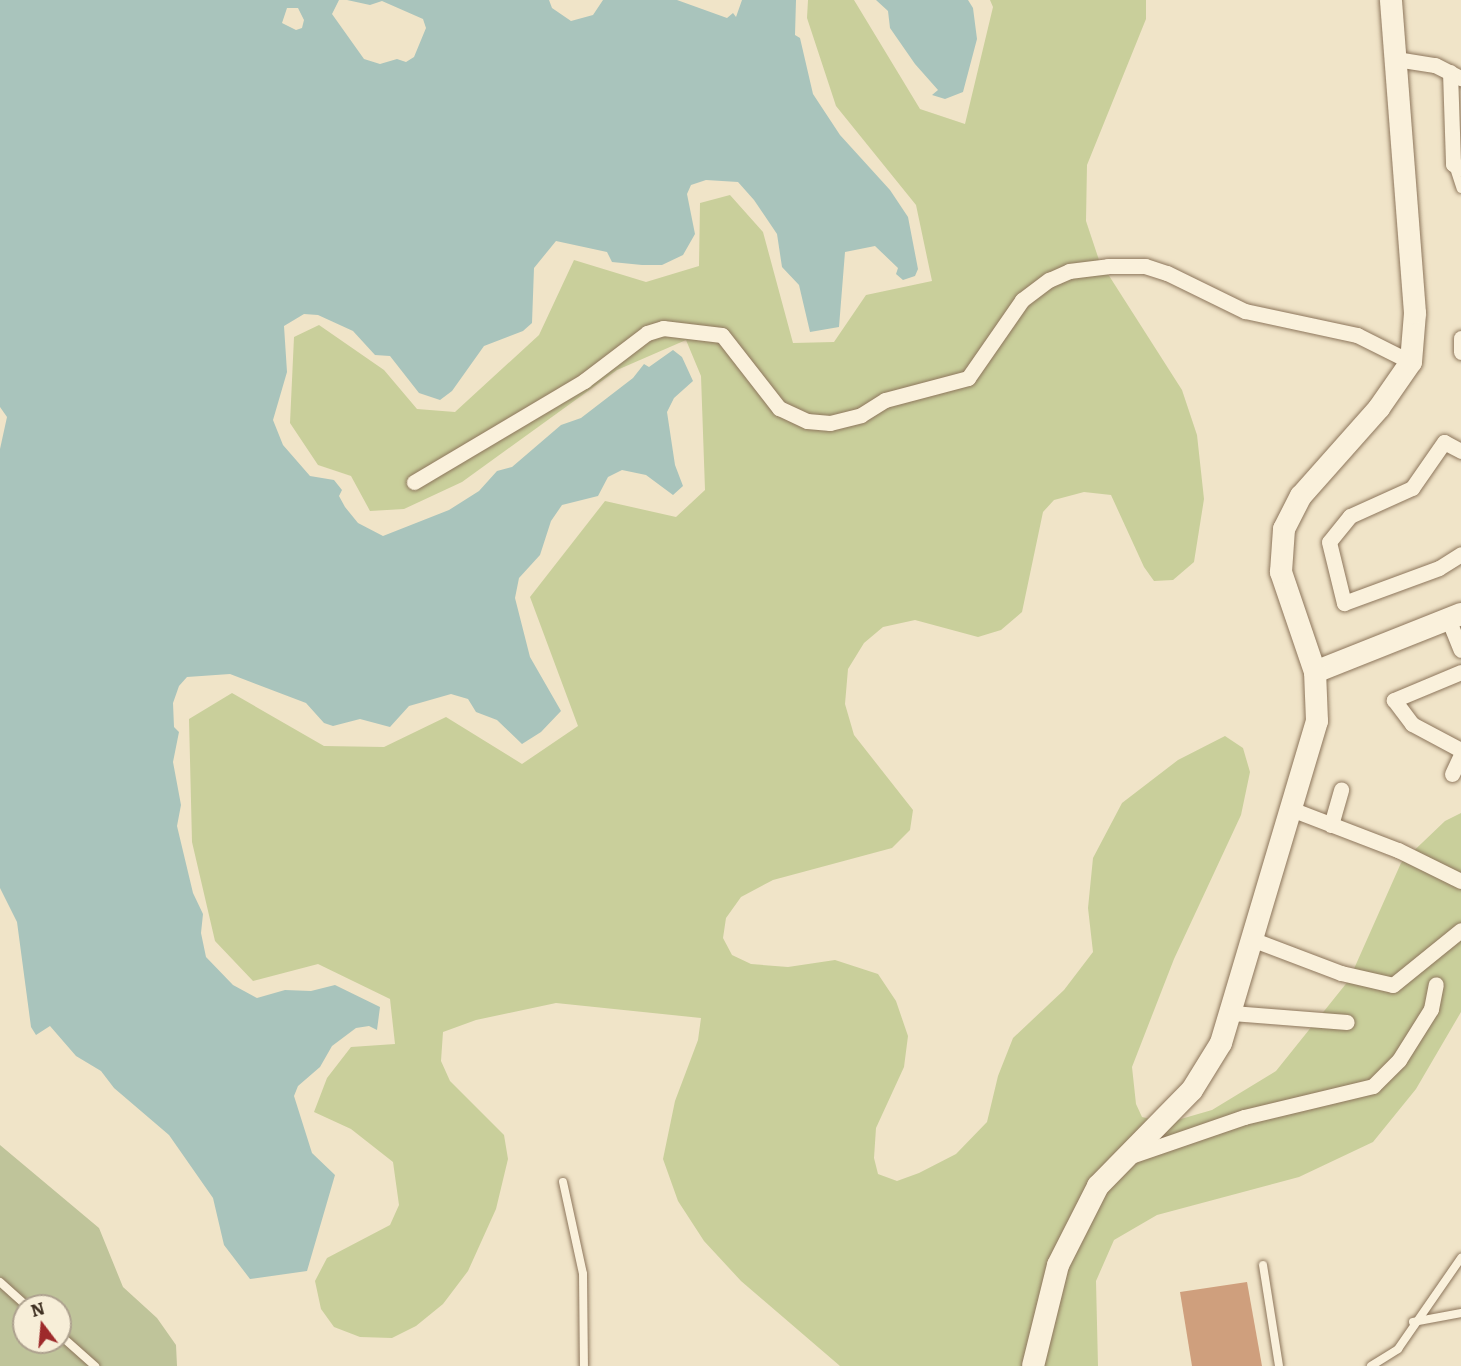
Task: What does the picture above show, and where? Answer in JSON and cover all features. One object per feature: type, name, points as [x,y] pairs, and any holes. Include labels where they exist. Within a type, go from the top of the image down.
[{"type":"street","points":[[1033,1366],[1058,1265],[1098,1186],[1192,1090],[1212,1061],[1232,1013],[1317,721],[1319,695],[1315,672],[1281,572],[1284,529],[1301,496],[1379,408],[1411,363],[1415,313],[1391,0]]},
{"type":"street","points":[[1396,59],[1436,65],[1455,75],[1457,166]]},
{"type":"street","points":[[414,482],[584,381],[647,333],[663,328],[722,335],[779,408],[807,421],[830,423],[861,415],[885,400],[968,378],[1022,300],[1049,280],[1069,272],[1108,266],[1145,266],[1167,273],[1245,311],[1357,335],[1411,363]]},
{"type":"street","points":[[1461,338],[1461,352]]},
{"type":"street","points":[[1461,451],[1444,442],[1413,488],[1350,516],[1329,542],[1344,603],[1439,568],[1461,554]]},
{"type":"street","points":[[1315,672],[1455,618],[1461,650]]},
{"type":"street","points":[[1461,672],[1394,700],[1412,724],[1461,750]]},
{"type":"street","points":[[1452,774],[1461,755]]},
{"type":"street","points":[[1331,825],[1341,789]]},
{"type":"street","points":[[1291,809],[1398,850],[1461,881]]},
{"type":"street","points":[[1254,940],[1341,974],[1393,985],[1461,930]]},
{"type":"street","points":[[1125,1158],[1244,1117],[1373,1086],[1399,1060],[1425,1017],[1436,984]]},
{"type":"street","points":[[1232,1013],[1347,1022]]},
{"type":"lane","points":[[1457,166],[1461,189]]},
{"type":"lane","points":[[563,1182],[583,1274],[584,1366]]},
{"type":"lane","points":[[1371,1366],[1398,1348],[1413,1323],[1461,1258]]},
{"type":"lane","points":[[1263,1265],[1279,1366]]},
{"type":"lane","points":[[0,1282],[14,1294]]},
{"type":"lane","points":[[1413,1323],[1461,1313]]},
{"type":"lane","points":[[72,1346],[95,1366]]},
{"type":"green space","points":[[808,0],[854,0],[920,109],[965,124],[993,7],[990,0],[1146,0],[1146,19],[1087,165],[1086,221],[1099,260],[1182,390],[1197,435],[1204,499],[1194,562],[1173,580],[1154,581],[1144,567],[1111,495],[1084,492],[1054,500],[1043,512],[1022,612],[1001,630],[978,637],[915,620],[883,627],[864,643],[848,669],[845,704],[854,735],[913,810],[910,830],[892,848],[773,880],[741,897],[726,918],[723,938],[732,955],[751,964],[788,967],[835,960],[878,974],[896,1001],[908,1036],[904,1067],[876,1128],[874,1158],[878,1174],[897,1181],[919,1173],[956,1154],[987,1122],[998,1076],[1013,1038],[1064,990],[1093,952],[1088,908],[1093,858],[1122,803],[1178,760],[1225,736],[1243,748],[1250,772],[1241,815],[1174,959],[1132,1067],[1136,1104],[1142,1117],[1167,1123],[1212,1110],[1276,1071],[1349,980],[1401,863],[1445,821],[1461,813],[1461,1012],[1416,1089],[1373,1142],[1299,1177],[1157,1215],[1114,1240],[1096,1281],[1098,1366],[840,1366],[741,1281],[704,1241],[678,1201],[663,1159],[675,1101],[698,1040],[701,1018],[556,1003],[476,1020],[443,1032],[441,1061],[450,1081],[504,1135],[508,1159],[496,1209],[468,1271],[443,1304],[416,1326],[392,1338],[360,1337],[334,1327],[321,1309],[315,1281],[327,1258],[390,1225],[399,1205],[393,1162],[351,1129],[314,1112],[327,1078],[351,1047],[395,1044],[390,999],[318,964],[253,981],[215,941],[192,842],[189,719],[232,693],[324,746],[384,747],[446,717],[522,764],[578,726],[530,597],[605,501],[676,517],[705,490],[701,376],[686,340],[617,370],[462,482],[404,509],[370,511],[351,476],[318,465],[290,423],[294,337],[319,325],[384,370],[417,409],[455,412],[539,335],[574,260],[646,282],[699,266],[700,203],[730,195],[763,232],[793,343],[834,342],[866,295],[932,281],[916,205],[836,106],[807,18]]},
{"type":"green space","points":[[0,1145],[99,1228],[123,1287],[157,1318],[176,1345],[177,1366],[0,1366]]},
{"type":"water","points":[[0,0],[339,0],[332,14],[364,59],[380,64],[397,59],[406,62],[414,57],[426,28],[423,19],[382,1],[370,5],[347,0],[549,0],[552,8],[571,21],[593,15],[603,0],[677,0],[727,18],[733,13],[736,17],[742,0],[796,0],[795,35],[800,38],[813,94],[840,135],[890,190],[908,217],[918,269],[915,276],[903,280],[896,274],[898,268],[875,246],[845,252],[839,327],[810,332],[799,285],[782,267],[777,234],[754,200],[738,182],[706,180],[691,185],[687,194],[695,234],[683,255],[662,265],[612,262],[607,252],[556,241],[534,268],[532,323],[523,331],[484,346],[452,391],[440,400],[419,393],[390,356],[375,355],[353,331],[318,315],[304,314],[284,326],[287,372],[273,420],[283,445],[310,476],[334,480],[342,490],[339,496],[345,507],[358,523],[383,536],[449,510],[479,491],[497,471],[512,467],[561,425],[581,418],[633,378],[644,364],[649,367],[673,350],[682,357],[693,381],[674,398],[667,412],[675,465],[683,486],[673,495],[646,475],[622,470],[608,477],[598,496],[562,505],[551,521],[540,555],[519,578],[515,598],[530,657],[561,711],[541,732],[522,744],[497,720],[476,712],[468,699],[451,694],[409,706],[390,727],[360,719],[333,726],[324,723],[306,703],[230,674],[187,677],[179,686],[173,703],[174,727],[179,732],[173,762],[181,805],[177,826],[193,893],[203,914],[201,933],[206,957],[233,985],[257,998],[285,990],[311,991],[335,985],[380,1007],[377,1030],[369,1026],[356,1028],[332,1046],[320,1067],[298,1086],[294,1096],[312,1153],[335,1175],[307,1271],[250,1279],[224,1245],[213,1198],[169,1135],[114,1088],[101,1071],[76,1056],[50,1026],[36,1035],[31,1027],[17,922],[0,888],[0,449],[7,417],[0,407]],"holes":[[[287,8],[298,8],[304,20],[302,28],[296,30],[282,23]]]},
{"type":"water","points":[[876,0],[968,0],[973,8],[977,39],[963,92],[945,99],[932,95],[938,90],[915,64],[890,28],[888,11]]},
{"type":"building","points":[[1247,1282],[1262,1366],[1192,1366],[1180,1292]]}]
